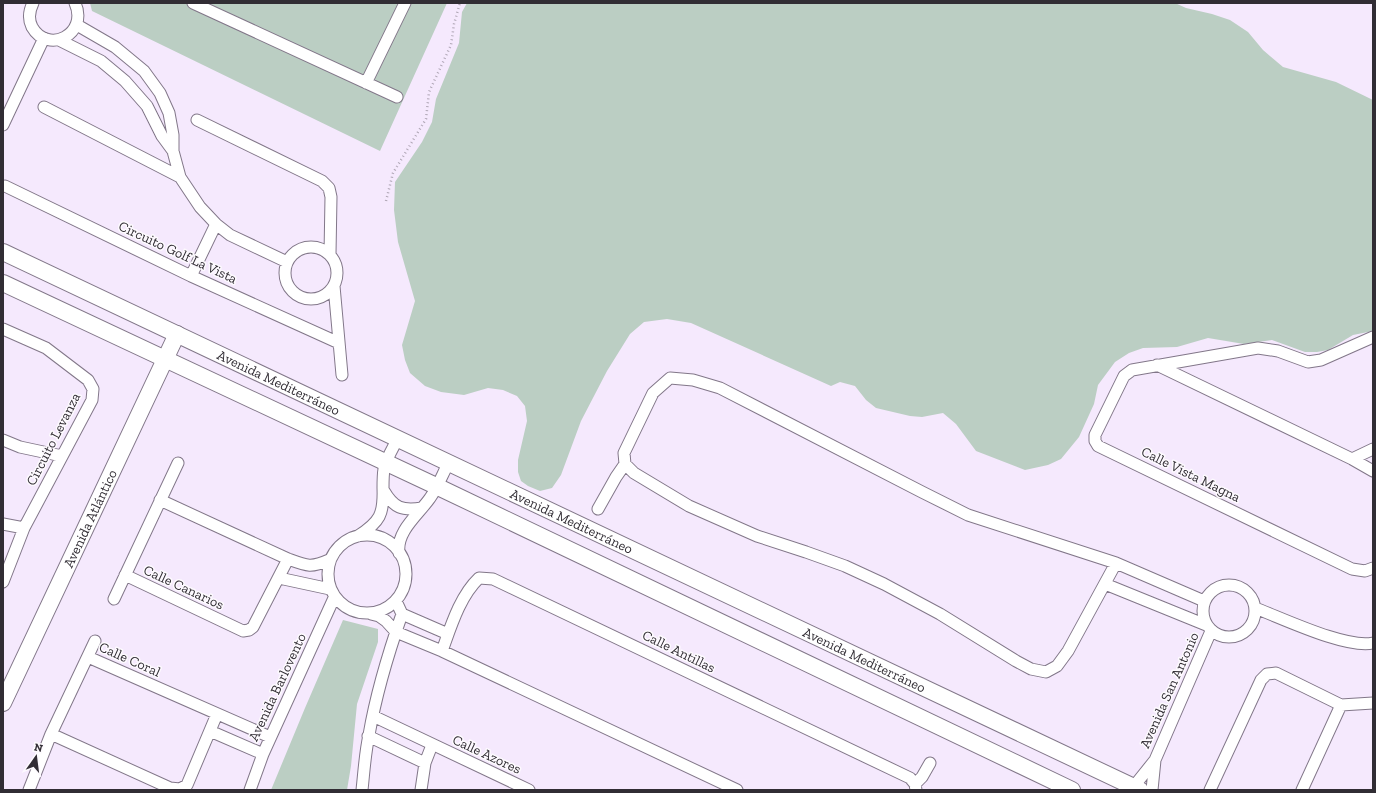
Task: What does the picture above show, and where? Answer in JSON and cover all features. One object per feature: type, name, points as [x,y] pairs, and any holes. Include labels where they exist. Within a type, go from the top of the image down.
[{"type":"street","points":[[33,3],[29,15],[30,22],[38,34],[51,40],[59,40],[70,35],[77,25],[79,17],[78,9],[75,3]]},
{"type":"street","points":[[193,3],[398,97]]},
{"type":"street","points":[[366,83],[405,3]]},
{"type":"street","points":[[77,25],[115,47],[144,71],[160,93],[170,113],[173,135],[173,151],[180,176],[200,207],[216,224],[230,235],[287,262]]},
{"type":"street","points":[[3,125],[44,38]]},
{"type":"street","points":[[59,40],[101,61],[125,81],[147,106],[162,136],[173,151]]},
{"type":"street","points":[[44,108],[180,176]]},
{"type":"street","points":[[197,120],[322,180],[329,188],[331,197],[330,254]]},
{"type":"street","name":"Circuito Golf La Vista","points":[[5,186],[191,276],[339,343]]},
{"type":"street","points":[[191,276],[216,224]]},
{"type":"street","points":[[306,247],[315,247],[323,249],[330,254],[337,269],[337,278],[334,286],[328,292],[321,297],[312,299],[300,295],[290,287],[286,279],[285,271],[287,262],[295,252],[306,247]]},
{"type":"street","name":"Avenida Mediterráneo","points":[[3,252],[449,462],[1135,789]]},
{"type":"street","name":"Avenida Mediterráneo","points":[[3,283],[436,486],[1064,788]]},
{"type":"street","points":[[334,286],[342,375]]},
{"type":"street","name":"Circuito Levanza","points":[[3,328],[46,348],[88,380],[93,389],[92,400],[24,528],[3,582]]},
{"type":"street","name":"Avenida Atlántico","points":[[3,703],[176,334]]},
{"type":"street","name":"Calle Vista Magna","points":[[1373,337],[1320,360],[1308,362],[1278,351],[1258,348],[1132,370],[1124,376],[1095,435],[1095,441],[1098,446],[1352,569],[1365,571],[1373,568]]},
{"type":"street","points":[[1157,365],[1352,459],[1373,471]]},
{"type":"street","points":[[1116,563],[1068,651],[1058,666],[1046,672],[1031,669],[940,614],[884,584],[826,559],[756,536],[688,506],[634,474],[625,464],[624,453],[653,393],[670,378],[693,380],[720,388],[968,515],[1116,563],[1204,601]]},
{"type":"street","points":[[358,536],[376,523],[382,511],[384,501],[383,471],[398,438]]},
{"type":"street","points":[[3,440],[20,447],[62,456]]},
{"type":"street","points":[[1352,459],[1373,449]]},
{"type":"street","points":[[399,553],[398,545],[401,537],[430,497],[449,462]]},
{"type":"street","name":"Calle Canarios","points":[[178,463],[125,576],[243,631],[249,630],[253,627],[288,559]]},
{"type":"street","points":[[598,509],[625,464]]},
{"type":"street","points":[[383,490],[390,501],[398,507],[405,509],[422,508]]},
{"type":"street","points":[[160,500],[303,565],[315,566],[329,560]]},
{"type":"street","points":[[3,524],[24,528]]},
{"type":"street","points":[[370,614],[389,607],[396,601],[401,594],[406,577],[404,564],[399,553],[390,542],[380,537],[367,535],[358,536],[347,540],[336,549],[329,560],[327,575],[332,594],[342,606],[361,613],[379,616],[386,620],[396,632],[442,650],[737,790]]},
{"type":"street","points":[[114,599],[125,576]]},
{"type":"street","points":[[279,578],[332,594]]},
{"type":"street","name":"Calle Antillas","points":[[442,650],[461,603],[470,586],[479,578],[493,579],[910,778],[915,787]]},
{"type":"street","points":[[1105,584],[1209,628],[1218,635],[1226,637],[1234,637],[1248,630],[1255,616],[1253,601],[1245,590],[1232,585],[1218,586],[1207,595],[1202,609],[1203,617],[1209,628]]},
{"type":"street","name":"Avenida Barlovento","points":[[250,790],[270,737],[332,594]]},
{"type":"street","points":[[396,601],[402,614],[448,634]]},
{"type":"street","points":[[1255,608],[1336,639],[1367,644],[1373,643]]},
{"type":"street","points":[[362,790],[368,736],[382,675],[402,614]]},
{"type":"street","name":"Avenida San Antonio","points":[[1135,789],[1155,760],[1209,628]]},
{"type":"street","points":[[88,657],[95,641]]},
{"type":"street","name":"Calle Coral","points":[[29,790],[51,734],[88,657],[270,737]]},
{"type":"street","points":[[1210,790],[1262,680],[1267,674],[1276,674],[1341,705],[1373,703]]},
{"type":"street","points":[[1302,790],[1341,705]]},
{"type":"street","points":[[51,734],[170,788],[180,789],[186,785],[217,714]]},
{"type":"street","name":"Calle Azores","points":[[373,716],[529,790]]},
{"type":"street","points":[[210,731],[263,754]]},
{"type":"street","points":[[368,736],[425,763]]},
{"type":"street","name":"Calle Azores","points":[[421,790],[425,763],[432,745]]},
{"type":"street","name":"Avenida San Antonio","points":[[1152,790],[1155,760]]},
{"type":"street","points":[[915,787],[930,763]]},
{"type":"path","points":[[386,201],[393,173],[426,119],[429,92],[451,45],[454,24],[460,3]]},
{"type":"green space","points":[[90,3],[447,3],[380,151],[92,11]]},
{"type":"green space","points":[[467,3],[1175,3],[1186,8],[1230,20],[1248,32],[1263,50],[1283,67],[1336,82],[1373,100],[1373,331],[1353,335],[1328,350],[1317,352],[1305,352],[1272,340],[1244,344],[1208,338],[1177,347],[1143,348],[1129,353],[1115,362],[1098,385],[1094,404],[1079,437],[1061,459],[1048,465],[1025,470],[976,451],[956,424],[943,413],[922,417],[910,416],[876,408],[866,400],[855,386],[840,382],[831,386],[691,323],[667,319],[644,322],[630,334],[607,371],[581,421],[561,475],[552,488],[540,491],[521,481],[518,472],[518,460],[527,421],[525,406],[517,396],[503,390],[488,388],[464,395],[441,392],[425,386],[410,373],[405,360],[402,345],[415,301],[398,242],[394,210],[395,182],[422,142],[432,122],[436,99],[459,43],[462,12]]},
{"type":"green space","points":[[343,620],[378,629],[378,642],[357,704],[351,766],[347,790],[271,790],[305,708]]}]
